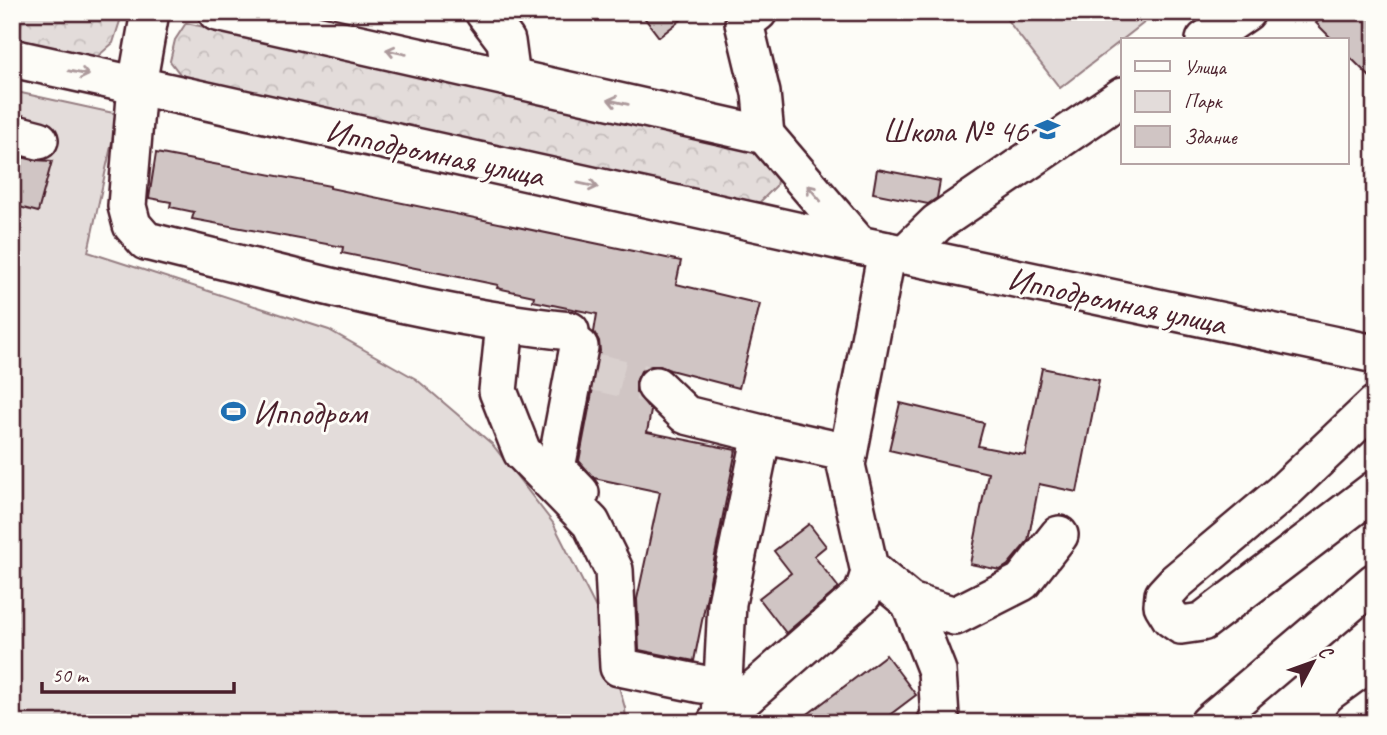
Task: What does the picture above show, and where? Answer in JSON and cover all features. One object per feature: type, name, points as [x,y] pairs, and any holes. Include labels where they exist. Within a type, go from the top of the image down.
[{"type":"street","points":[[150,12],[137,85],[127,206],[132,225],[146,242],[351,292],[505,324],[577,354],[556,468],[584,498],[591,523],[614,570],[619,667],[701,684]]},
{"type":"street","points":[[484,12],[506,41],[511,78]]},
{"type":"street","points":[[1208,38],[1246,12]]},
{"type":"street","points":[[225,13],[765,135],[883,250]]},
{"type":"street","points":[[745,16],[761,93],[765,135]]},
{"type":"street","name":"Ипподромная улица","points":[[12,58],[883,250],[1375,354]]},
{"type":"street","points":[[883,250],[937,223],[1121,97]]},
{"type":"street","points":[[719,721],[863,594],[871,570],[846,465],[883,250]]},
{"type":"street","points":[[505,324],[498,391],[522,452],[591,523]]},
{"type":"street","points":[[656,386],[686,415],[848,453]]},
{"type":"street","points":[[1375,405],[1282,493],[1176,582],[1164,594],[1163,605],[1171,618],[1181,625],[1202,622],[1375,490]]},
{"type":"street","points":[[719,721],[727,603],[762,434]]},
{"type":"street","points":[[871,570],[910,602],[955,616],[1022,582],[1059,535]]},
{"type":"street","points":[[1209,723],[1375,582]]},
{"type":"street","points":[[910,602],[937,671],[940,718],[936,723]]},
{"type":"street","points":[[1353,723],[1375,707]]},
{"type":"green space","points":[[12,12],[113,12],[120,21],[113,43],[97,57],[12,38]]},
{"type":"green space","points":[[1001,12],[1158,12],[1121,38],[1060,88]]},
{"type":"green space","points":[[186,23],[764,149],[779,171],[776,186],[759,203],[183,78],[170,61],[175,40]]},
{"type":"green space","name":"Ипподром","points":[[12,91],[118,114],[88,252],[329,330],[416,379],[492,444],[553,523],[598,612],[625,708],[626,723],[12,723]]},
{"type":"building","points":[[640,12],[691,12],[659,37]]},
{"type":"building","points":[[1327,12],[1375,12],[1375,82],[1348,55],[1348,38],[1331,38],[1316,23]]},
{"type":"building","points":[[156,153],[330,186],[681,261],[676,284],[760,304],[739,388],[660,366],[650,366],[641,371],[636,382],[636,392],[651,411],[647,432],[736,450],[694,661],[639,650],[637,599],[660,492],[594,478],[579,461],[600,351],[594,332],[597,314],[533,301],[534,296],[497,288],[498,285],[342,253],[343,247],[192,219],[194,212],[170,207],[171,202],[149,198]]},
{"type":"building","points":[[12,155],[52,161],[38,212],[12,205]]},
{"type":"building","points":[[877,169],[940,181],[937,198],[928,204],[873,193]]},
{"type":"building","points":[[1042,368],[1099,380],[1077,492],[1039,484],[1028,541],[1008,565],[1000,570],[970,564],[988,473],[889,450],[900,403],[984,423],[978,446],[1025,455]]},
{"type":"building","points":[[809,524],[826,546],[814,556],[839,588],[786,633],[759,598],[791,573],[774,551]]},
{"type":"building","points":[[886,655],[916,695],[879,723],[796,723]]},
{"type":"tunnel","points":[[586,370],[656,386]]},
{"type":"place","name":"Школа № 46","points":[[1048,130]]},
{"type":"place","name":"Ипподром","points":[[233,412]]}]
